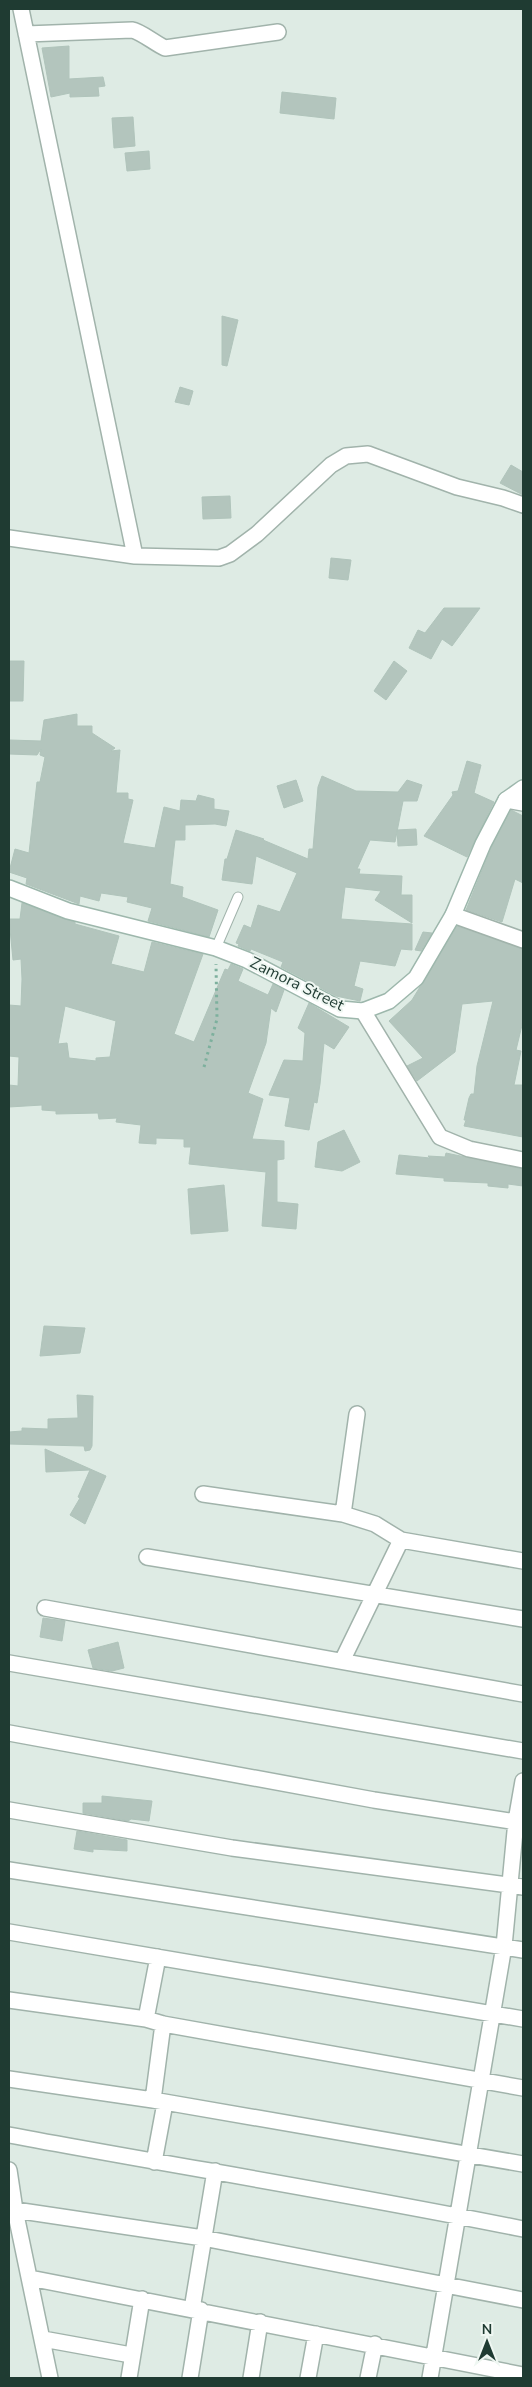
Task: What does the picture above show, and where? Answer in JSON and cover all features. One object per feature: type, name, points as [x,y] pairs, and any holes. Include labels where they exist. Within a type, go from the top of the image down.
[{"type":"street","points":[[20,9],[134,556]]},
{"type":"street","points":[[26,34],[137,30],[150,41],[165,48],[278,32]]},
{"type":"street","points":[[9,538],[134,556],[219,558],[230,554],[257,534],[331,465],[346,456],[368,454],[457,487],[503,498],[523,506]]},
{"type":"street","points":[[506,800],[523,788]]},
{"type":"street","points":[[506,800],[523,803]]},
{"type":"street","name":"Zamora Street","points":[[9,888],[68,911],[216,948],[247,960],[340,1009],[363,1011],[389,1001],[416,978],[453,915],[482,844],[506,800]]},
{"type":"street","points":[[453,915],[523,940]]},
{"type":"street","points":[[363,1011],[440,1137],[469,1149],[523,1160]]},
{"type":"street","points":[[343,1514],[357,1414]]},
{"type":"street","points":[[203,1494],[343,1514],[376,1524],[401,1540],[523,1561]]},
{"type":"street","points":[[342,1661],[401,1540]]},
{"type":"street","points":[[146,1557],[523,1618]]},
{"type":"street","points":[[45,1608],[523,1694]]},
{"type":"street","points":[[9,1663],[523,1752]]},
{"type":"street","points":[[9,1733],[374,1800],[520,1822]]},
{"type":"street","points":[[430,2378],[482,2080],[491,2013],[517,1886],[523,1781]]},
{"type":"street","points":[[9,1810],[232,1848],[517,1886]]},
{"type":"street","points":[[9,1870],[523,1950]]},
{"type":"street","points":[[9,1932],[523,2019]]},
{"type":"street","points":[[146,2019],[158,1957]]},
{"type":"street","points":[[9,2000],[146,2019],[163,2024],[523,2088]]},
{"type":"street","points":[[154,2162],[163,2024]]},
{"type":"street","points":[[9,2079],[159,2101],[523,2164]]},
{"type":"street","points":[[9,2135],[154,2162],[215,2170],[523,2229]]},
{"type":"street","points":[[9,2170],[15,2210],[50,2378]]},
{"type":"street","points":[[190,2378],[203,2238],[215,2170]]},
{"type":"street","points":[[15,2210],[203,2238],[523,2300]]},
{"type":"street","points":[[30,2278],[434,2356],[489,2373],[523,2375]]},
{"type":"street","points":[[129,2378],[131,2355],[142,2299]]},
{"type":"street","points":[[251,2378],[260,2322]]},
{"type":"street","points":[[308,2378],[316,2334]]},
{"type":"street","points":[[43,2339],[131,2355]]},
{"type":"street","points":[[368,2378],[375,2344]]},
{"type":"lane","points":[[216,948],[238,897]]},
{"type":"path","points":[[204,1067],[217,1019],[216,948]]},
{"type":"building","points":[[69,46],[69,79],[103,77],[105,86],[98,87],[99,96],[70,97],[70,93],[51,97],[42,48]]},
{"type":"building","points":[[282,92],[336,98],[334,119],[280,113]]},
{"type":"building","points":[[133,117],[135,146],[114,148],[112,118]]},
{"type":"building","points":[[149,151],[150,169],[127,171],[125,153]]},
{"type":"building","points":[[222,316],[238,320],[227,366],[222,365]]},
{"type":"building","points":[[180,387],[193,391],[189,405],[175,402]]},
{"type":"building","points":[[511,465],[523,472],[523,495],[500,483]]},
{"type":"building","points":[[230,496],[231,518],[203,519],[202,497]]},
{"type":"building","points":[[331,558],[351,560],[348,580],[329,578]]},
{"type":"building","points":[[444,608],[480,608],[452,646],[442,639],[431,659],[409,648],[418,630],[425,633]]},
{"type":"building","points":[[9,661],[24,661],[23,701],[9,701]]},
{"type":"building","points":[[394,661],[407,671],[386,700],[374,691]]},
{"type":"building","points":[[77,714],[77,726],[92,726],[92,733],[115,748],[111,751],[120,750],[116,793],[128,793],[128,799],[133,800],[123,843],[155,848],[164,807],[180,811],[181,800],[196,801],[198,795],[214,799],[214,809],[229,811],[226,826],[215,824],[185,825],[185,840],[175,840],[170,884],[183,887],[182,897],[218,910],[209,937],[148,921],[152,908],[127,902],[128,897],[101,893],[99,901],[80,896],[79,904],[26,884],[27,878],[9,872],[15,849],[29,853],[37,782],[40,782],[45,757],[40,755],[41,749],[37,755],[9,754],[9,740],[41,741],[44,720]]},
{"type":"building","points":[[467,761],[481,765],[474,793],[494,802],[467,857],[424,836],[453,795],[452,792],[458,791]]},
{"type":"building","points":[[322,776],[356,791],[398,792],[407,780],[422,785],[417,801],[403,801],[395,842],[370,840],[357,869],[360,869],[359,874],[402,876],[401,895],[412,895],[412,923],[375,900],[381,891],[345,887],[341,919],[412,924],[412,950],[401,949],[395,966],[360,961],[354,986],[363,989],[360,1001],[336,996],[281,967],[283,962],[251,949],[250,951],[238,946],[239,944],[236,943],[244,925],[251,928],[258,905],[280,912],[297,873],[256,856],[252,884],[222,880],[225,859],[227,859],[236,830],[264,839],[308,859],[309,849],[313,849],[318,787]]},
{"type":"building","points":[[296,780],[303,801],[284,808],[277,786]]},
{"type":"building","points":[[511,810],[523,816],[523,883],[515,879],[502,922],[466,910],[491,848]]},
{"type":"building","points":[[416,829],[417,845],[398,846],[397,830]]},
{"type":"building","points":[[22,903],[75,922],[75,924],[119,936],[111,964],[144,972],[152,942],[203,954],[174,1034],[194,1042],[225,969],[228,970],[231,964],[243,969],[238,981],[268,995],[273,984],[284,990],[276,1012],[271,1008],[266,1043],[248,1093],[263,1099],[252,1139],[284,1141],[284,1159],[277,1160],[277,1202],[298,1204],[296,1229],[262,1226],[266,1172],[189,1164],[191,1147],[184,1147],[184,1139],[156,1138],[156,1144],[139,1143],[141,1125],[116,1122],[117,1118],[99,1119],[98,1113],[56,1114],[56,1111],[42,1110],[42,1105],[9,1107],[9,1085],[18,1086],[19,1057],[9,1056],[9,1005],[21,1006],[22,979],[21,959],[13,960],[9,919],[20,919]],"holes":[[[65,1006],[116,1021],[110,1057],[96,1058],[96,1061],[69,1058],[67,1043],[58,1044]]]},
{"type":"building","points":[[457,926],[523,949],[523,1021],[516,1050],[521,1051],[514,1085],[523,1085],[523,1137],[464,1126],[469,1098],[471,1094],[474,1094],[477,1066],[493,1001],[462,1004],[455,1052],[417,1081],[407,1066],[423,1058],[389,1021],[412,1000]]},
{"type":"building","points":[[423,932],[432,933],[421,951],[415,950]]},
{"type":"building","points":[[309,1003],[349,1027],[334,1049],[324,1043],[317,1103],[314,1102],[309,1130],[285,1126],[290,1098],[269,1095],[284,1060],[303,1061],[305,1033],[298,1028]]},
{"type":"building","points":[[344,1130],[360,1162],[342,1171],[315,1167],[318,1142]]},
{"type":"building","points":[[446,1153],[523,1169],[523,1186],[508,1184],[508,1188],[488,1186],[488,1183],[444,1181],[444,1178],[396,1174],[399,1155],[430,1158],[428,1156],[445,1157]]},
{"type":"building","points":[[224,1185],[228,1231],[191,1234],[188,1189]]},
{"type":"building","points":[[44,1326],[85,1328],[80,1353],[40,1356]]},
{"type":"building","points":[[77,1395],[93,1396],[92,1446],[90,1450],[85,1451],[84,1446],[9,1444],[9,1432],[22,1431],[22,1428],[48,1429],[48,1419],[78,1418]]},
{"type":"building","points":[[45,1449],[106,1476],[85,1524],[70,1515],[80,1498],[78,1497],[90,1470],[46,1472]]},
{"type":"building","points":[[43,1618],[65,1621],[62,1641],[40,1637]]},
{"type":"building","points":[[118,1642],[124,1668],[112,1671],[93,1668],[88,1650]]},
{"type":"building","points":[[102,1796],[152,1801],[149,1821],[131,1819],[128,1821],[83,1813],[83,1803],[102,1803]]},
{"type":"building","points":[[77,1831],[127,1840],[127,1851],[93,1849],[93,1852],[74,1849]]}]
